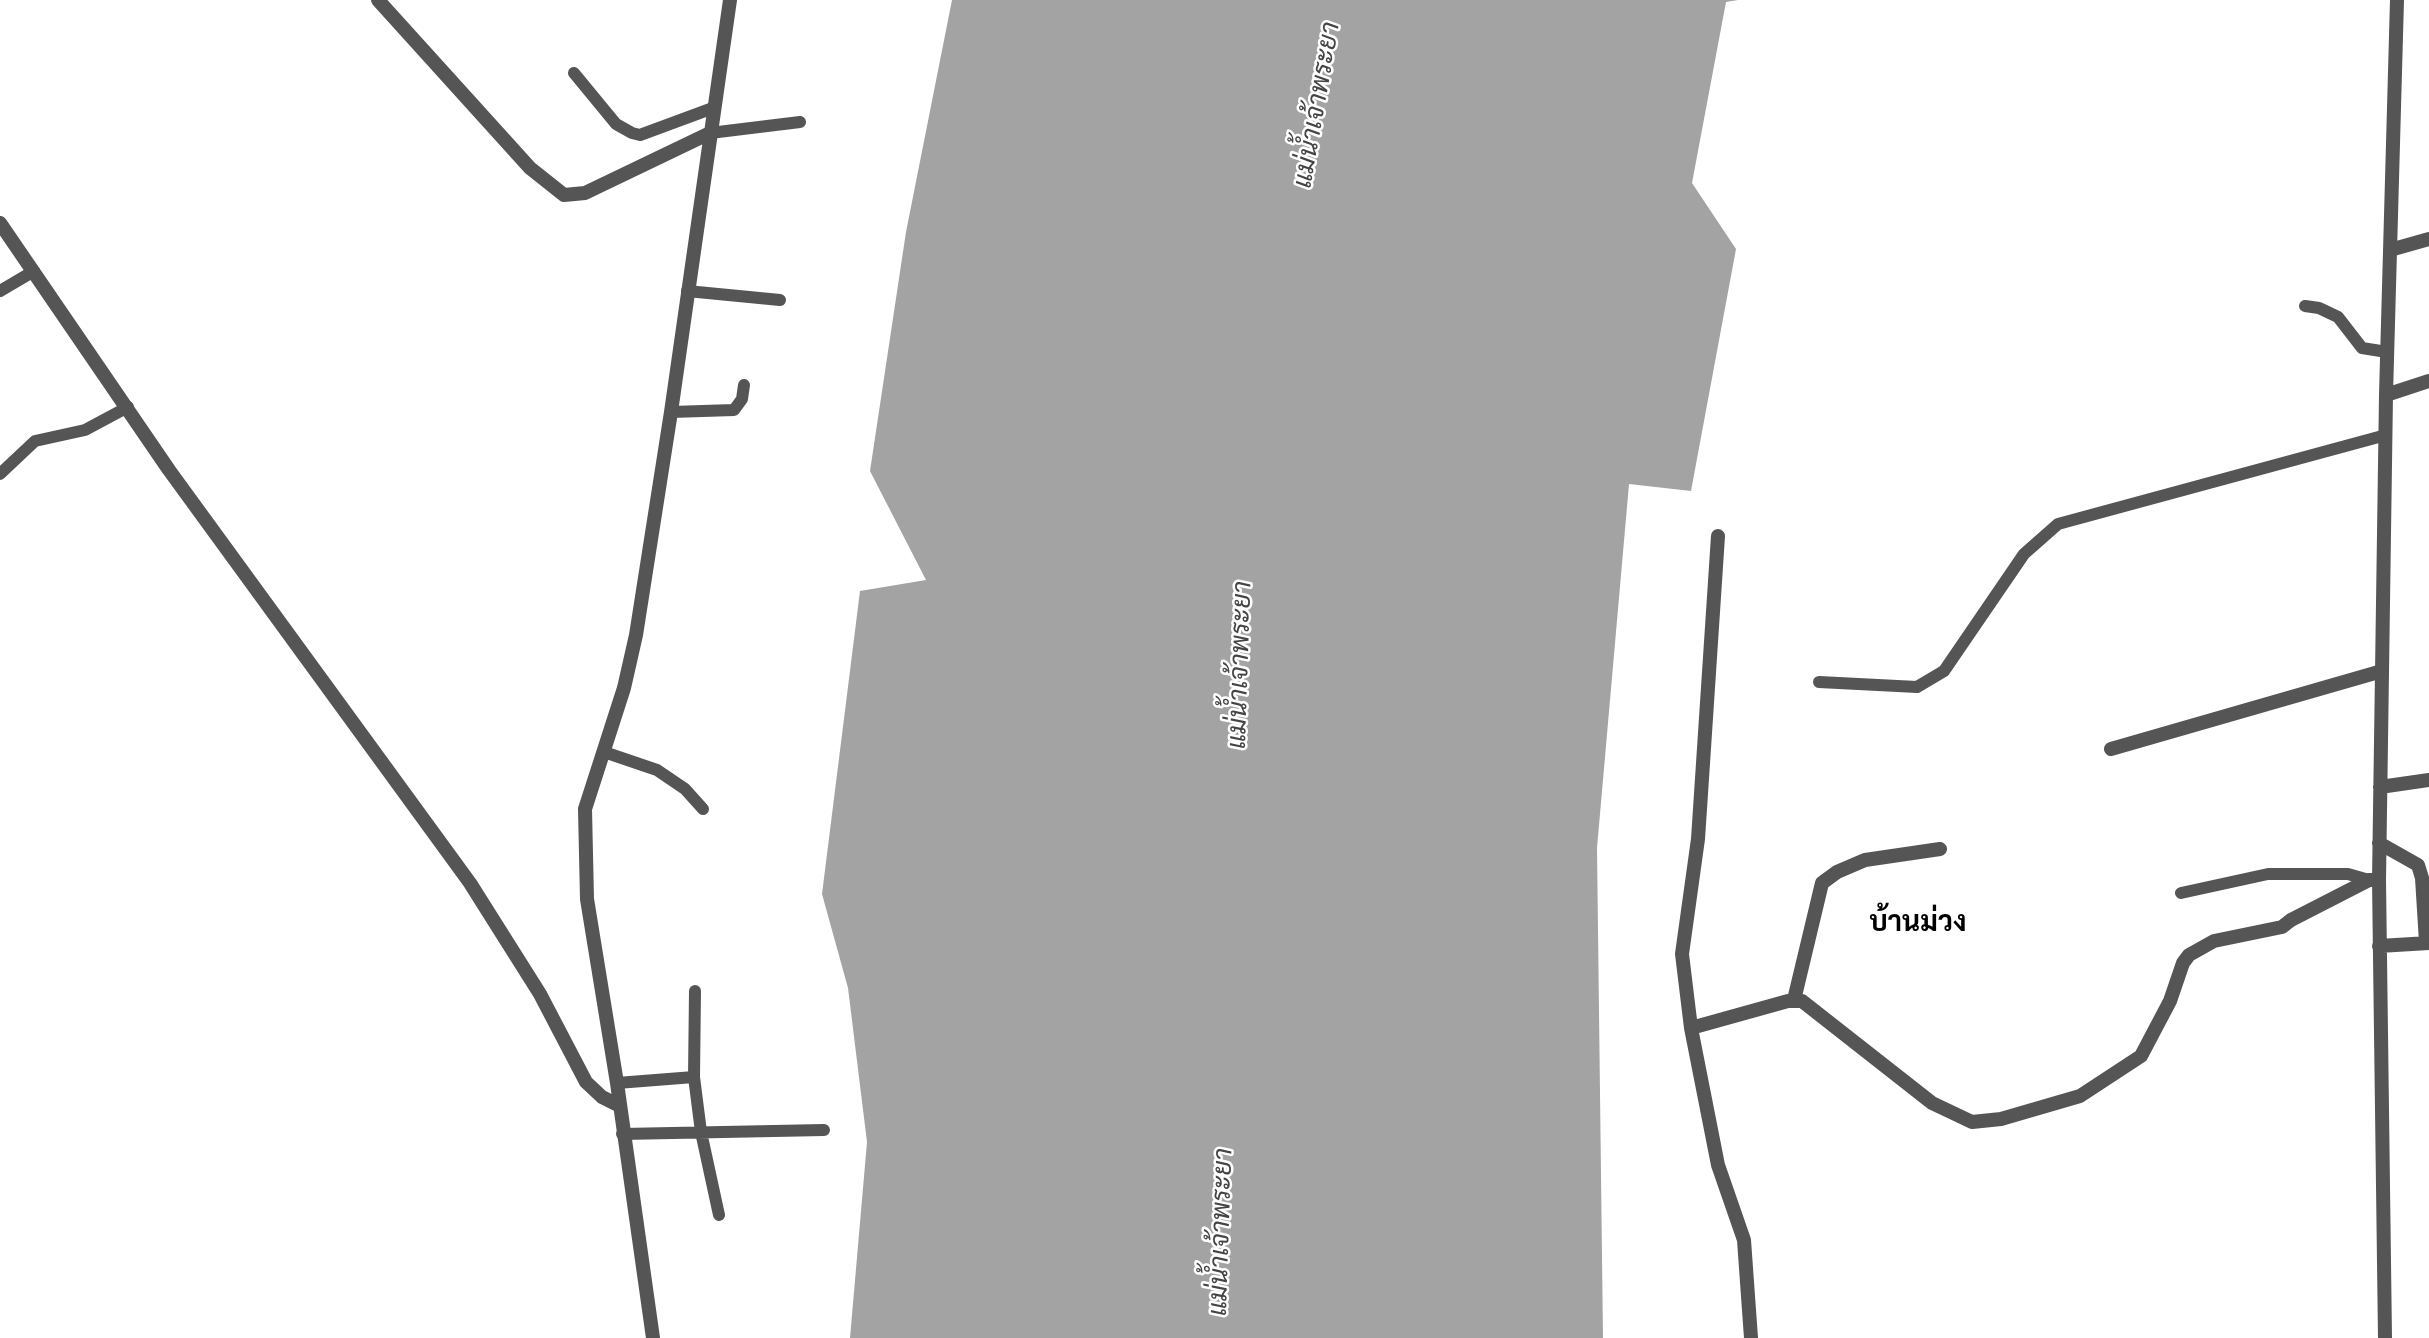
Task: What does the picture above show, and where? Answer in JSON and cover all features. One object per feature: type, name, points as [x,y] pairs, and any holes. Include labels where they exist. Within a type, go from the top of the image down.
[{"type":"street","points":[[378,0],[530,168],[564,195],[584,193],[710,133]]},
{"type":"street","points":[[653,1338],[622,1134],[617,1083],[587,899],[587,797],[604,752],[636,635],[730,0]]},
{"type":"street","points":[[2385,1338],[2379,946],[2374,880],[2379,843],[2386,395],[2397,0]]},
{"type":"street","points":[[0,223],[169,470],[470,883],[540,994],[586,1082],[602,1097],[618,1105]]},
{"type":"street","points":[[2390,250],[2429,239]]},
{"type":"street","points":[[2386,395],[2429,381]]},
{"type":"street","points":[[1718,536],[1698,839],[1682,954],[1690,1028],[1718,1165],[1744,1240],[1751,1338]]},
{"type":"street","points":[[2111,749],[2382,671]]},
{"type":"street","points":[[2380,787],[2429,780]]},
{"type":"street","points":[[2379,843],[2418,865],[2422,878],[2427,938],[2379,946]]},
{"type":"street","points":[[1794,1000],[1822,883],[1837,872],[1865,860],[1940,849]]},
{"type":"street","points":[[1690,1028],[1794,1000],[1811,1007],[1940,1107],[1972,1122],[2001,1119],[2080,1096],[2141,1056],[2170,1001],[2183,963],[2189,955],[2214,941],[2282,927],[2291,919],[2374,880]]},
{"type":"lane","points":[[574,73],[622,130],[640,135],[713,107]]},
{"type":"lane","points":[[710,133],[800,122]]},
{"type":"lane","points":[[0,291],[34,271]]},
{"type":"lane","points":[[687,291],[780,300]]},
{"type":"lane","points":[[2305,306],[2319,308],[2338,317],[2362,348],[2387,352]]},
{"type":"lane","points":[[671,412],[734,410],[742,400],[744,385]]},
{"type":"lane","points":[[0,474],[35,441],[85,430],[128,407]]},
{"type":"lane","points":[[1819,682],[1917,687],[1944,671],[2024,554],[2058,524],[2386,435]]},
{"type":"lane","points":[[604,752],[657,770],[685,789],[703,809]]},
{"type":"lane","points":[[2181,893],[2269,874],[2347,874],[2374,880]]},
{"type":"lane","points":[[695,991],[694,1077],[701,1132],[719,1215]]},
{"type":"lane","points":[[617,1083],[694,1077]]},
{"type":"lane","points":[[622,1134],[824,1130]]},
{"type":"water","name":"แม่น้ำเจ้าพระยา","points":[[952,0],[1738,0],[1726,2],[1692,183],[1736,249],[1691,491],[1629,484],[1597,848],[1603,1338],[850,1338],[867,1142],[848,988],[822,894],[860,591],[926,580],[870,471],[906,232]]},
{"type":"district","name":"บ้านม่วง","points":[[1918,923]]}]
